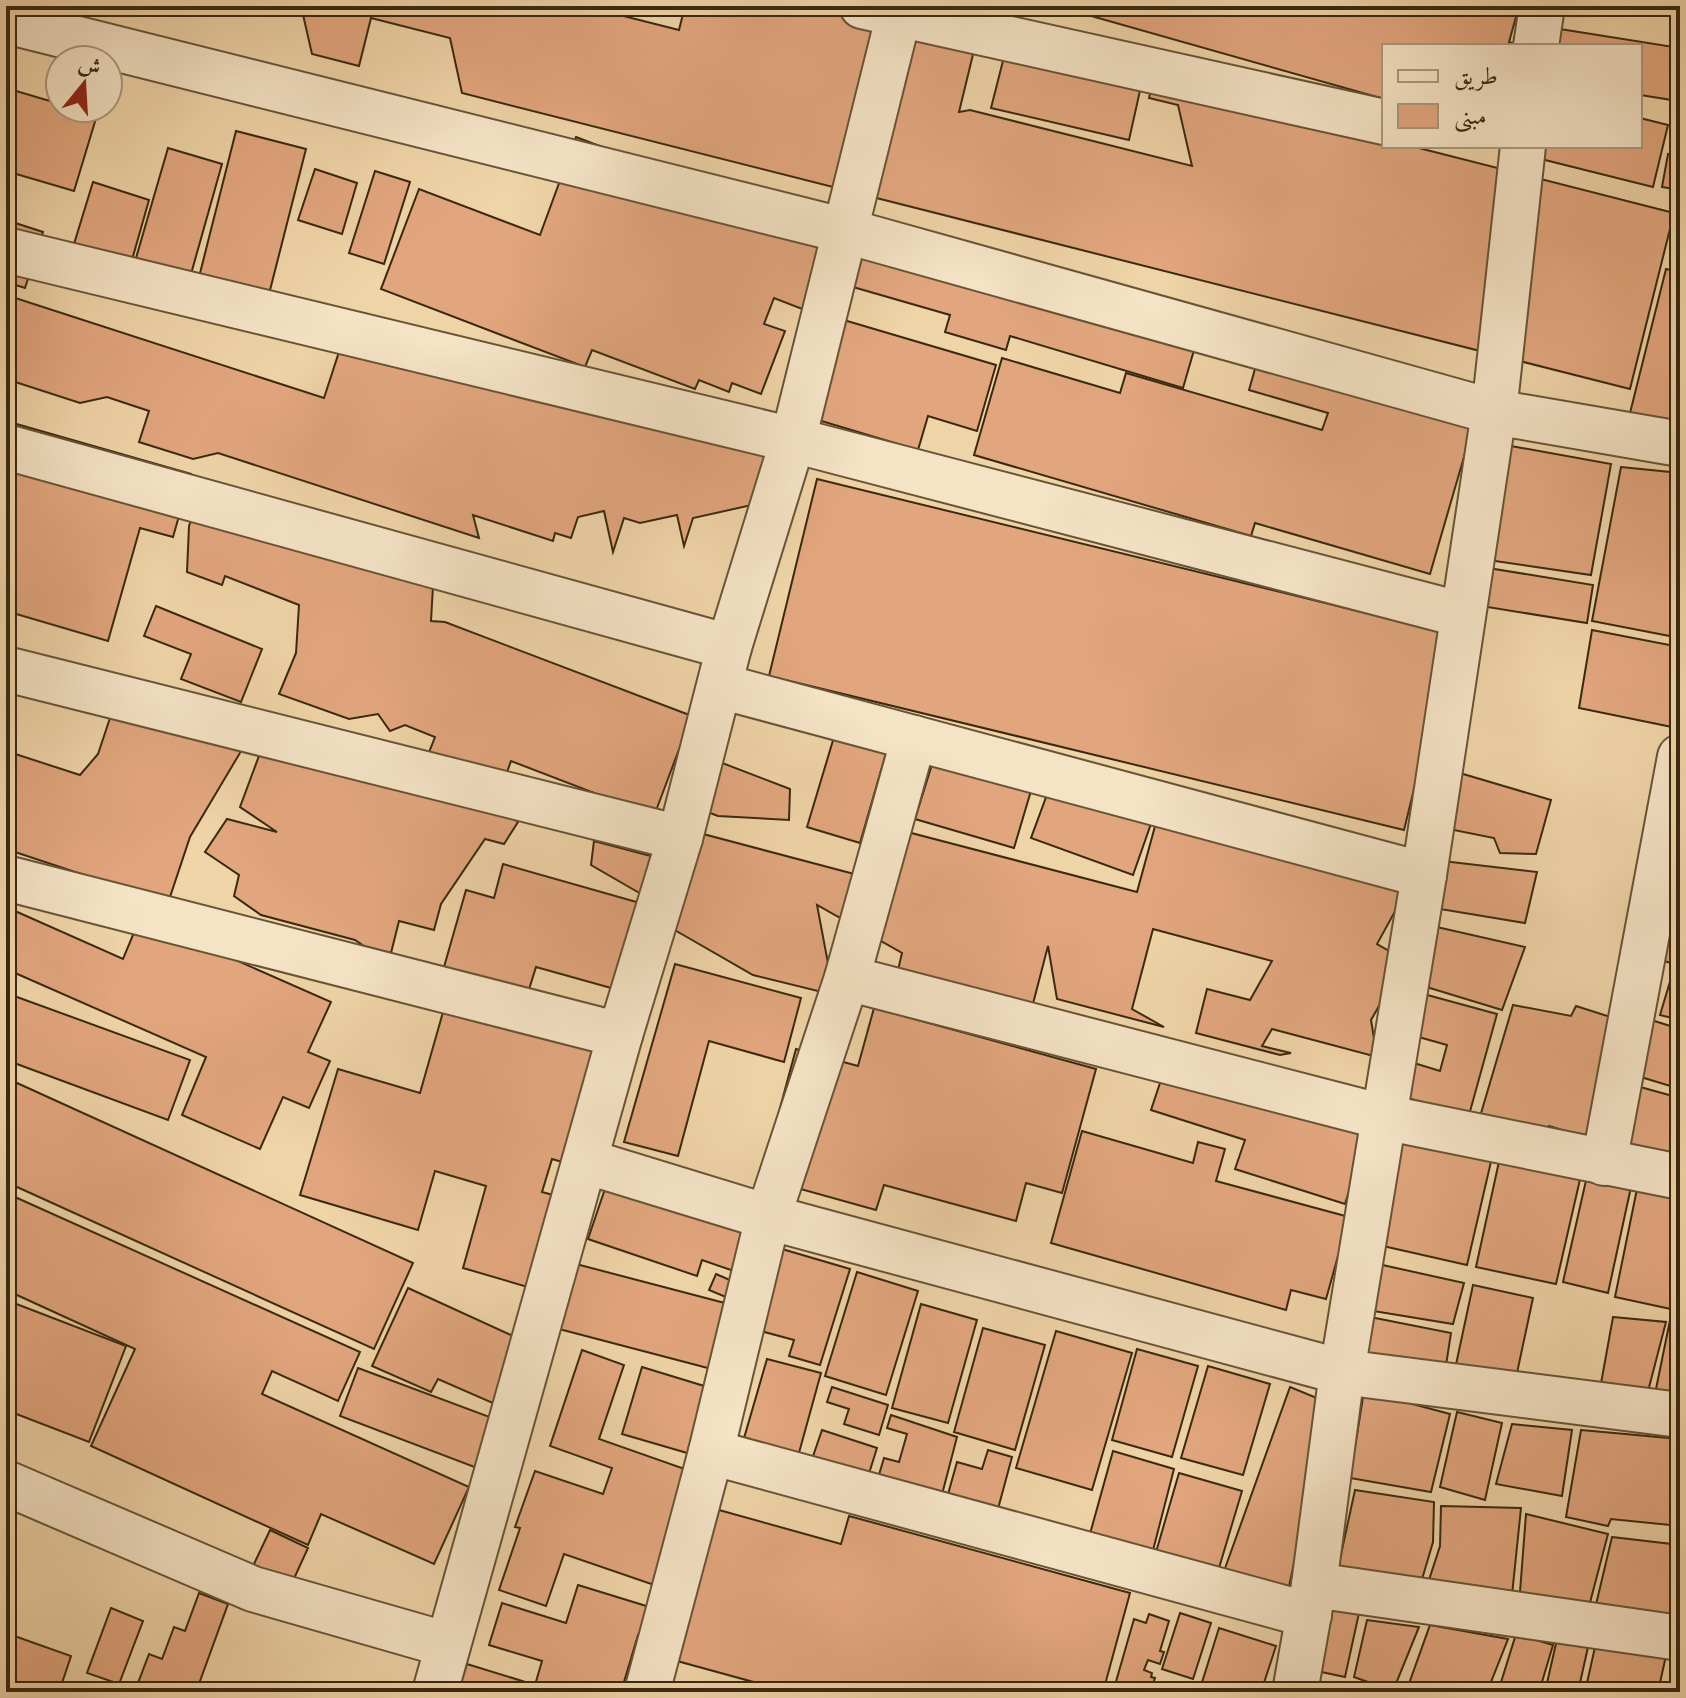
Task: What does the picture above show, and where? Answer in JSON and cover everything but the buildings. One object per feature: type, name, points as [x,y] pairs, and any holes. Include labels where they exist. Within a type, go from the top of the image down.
[{"type":"street","points":[[1536,44],[1542,6]]},
{"type":"street","points":[[435,1692],[620,1035],[680,838],[724,666],[793,440],[846,231],[887,9],[1382,122]]},
{"type":"street","points":[[6,21],[846,231],[1494,412],[1680,444]]},
{"type":"street","points":[[1295,1692],[1311,1600],[1342,1372],[1424,875],[1494,412],[1513,148]]},
{"type":"street","points":[[6,250],[793,440],[1463,615]]},
{"type":"street","points":[[6,447],[724,666],[914,738],[1424,875]]},
{"type":"street","points":[[6,669],[680,838]]},
{"type":"street","points":[[647,1692],[711,1452],[768,1217],[847,978],[914,738]]},
{"type":"street","points":[[1604,1163],[1680,757]]},
{"type":"street","points":[[6,878],[620,1035]]},
{"type":"street","points":[[847,978],[1383,1117],[1680,1177]]},
{"type":"street","points":[[585,1161],[768,1217],[1342,1372],[1680,1415]]},
{"type":"street","points":[[711,1452],[1311,1600],[1680,1638]]},
{"type":"street","points":[[6,1483],[253,1589],[448,1645]]}]
